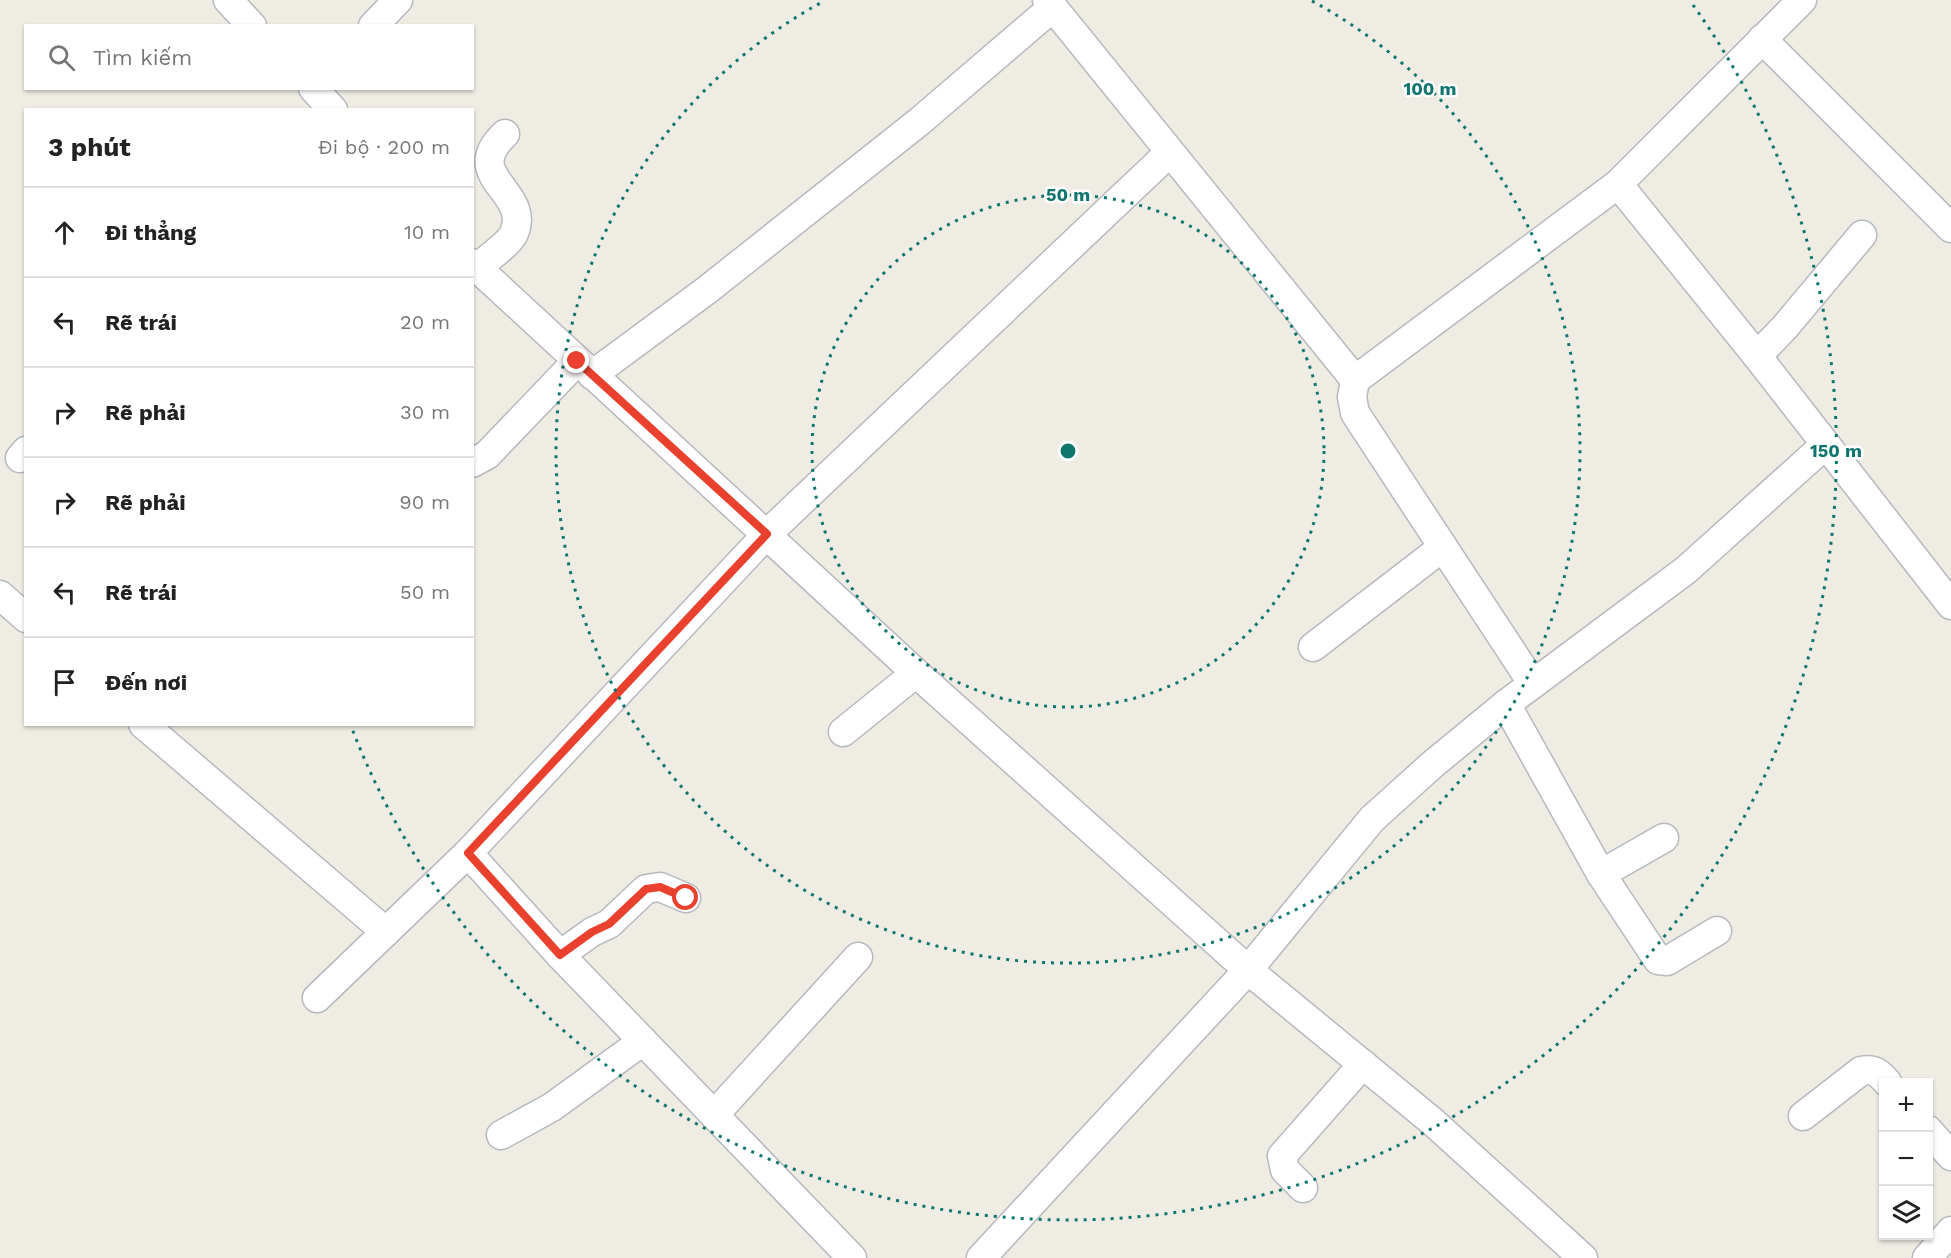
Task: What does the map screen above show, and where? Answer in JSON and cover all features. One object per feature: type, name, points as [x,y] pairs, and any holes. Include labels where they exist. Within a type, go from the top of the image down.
[{"type":"street","points":[[228,0],[250,24]]},
{"type":"street","points":[[375,24],[399,0]]},
{"type":"street","points":[[1533,684],[1355,413],[1352,397],[1355,380],[1618,184],[1802,0]]},
{"type":"street","points":[[474,462],[487,455],[585,368],[707,290],[920,121],[1050,4],[1355,380]]},
{"type":"street","points":[[1762,39],[1951,228]]},
{"type":"street","points":[[315,90],[331,108]]},
{"type":"street","points":[[505,134],[494,144],[490,155],[489,170],[509,196],[515,211],[514,235],[475,265],[916,673],[1248,970],[1433,1122],[1583,1258]]},
{"type":"street","points":[[316,998],[468,853],[767,534],[1169,153]]},
{"type":"street","points":[[1618,184],[1760,353],[1825,445],[1951,605]]},
{"type":"street","points":[[1760,353],[1785,327],[1862,235]]},
{"type":"street","points":[[981,1258],[1248,970],[1372,819],[1433,764],[1506,704],[1686,570],[1825,445]]},
{"type":"street","points":[[1313,646],[1443,547]]},
{"type":"street","points":[[0,595],[24,616]]},
{"type":"street","points":[[843,732],[916,673]]},
{"type":"street","points":[[1506,704],[1601,874],[1658,960],[1667,961],[1717,931]]},
{"type":"street","points":[[145,726],[386,932]]},
{"type":"street","points":[[1601,874],[1664,838]]},
{"type":"street","points":[[468,853],[560,955],[852,1258]]},
{"type":"street","points":[[560,955],[592,932],[609,924],[646,889],[660,887],[686,898]]},
{"type":"street","points":[[714,1115],[858,957]]},
{"type":"street","points":[[501,1136],[552,1107],[643,1041]]},
{"type":"street","points":[[1303,1188],[1285,1170],[1282,1156],[1363,1065]]},
{"type":"street","points":[[1803,1116],[1861,1071],[1869,1069],[1876,1071],[1882,1078]]},
{"type":"street","points":[[1931,1132],[1951,1156]]},
{"type":"street","points":[[1927,1258],[1951,1231]]},
{"type":"route","points":[[577,361],[767,534],[468,853],[560,955],[592,932],[609,924],[646,889],[660,887],[686,898]]}]
